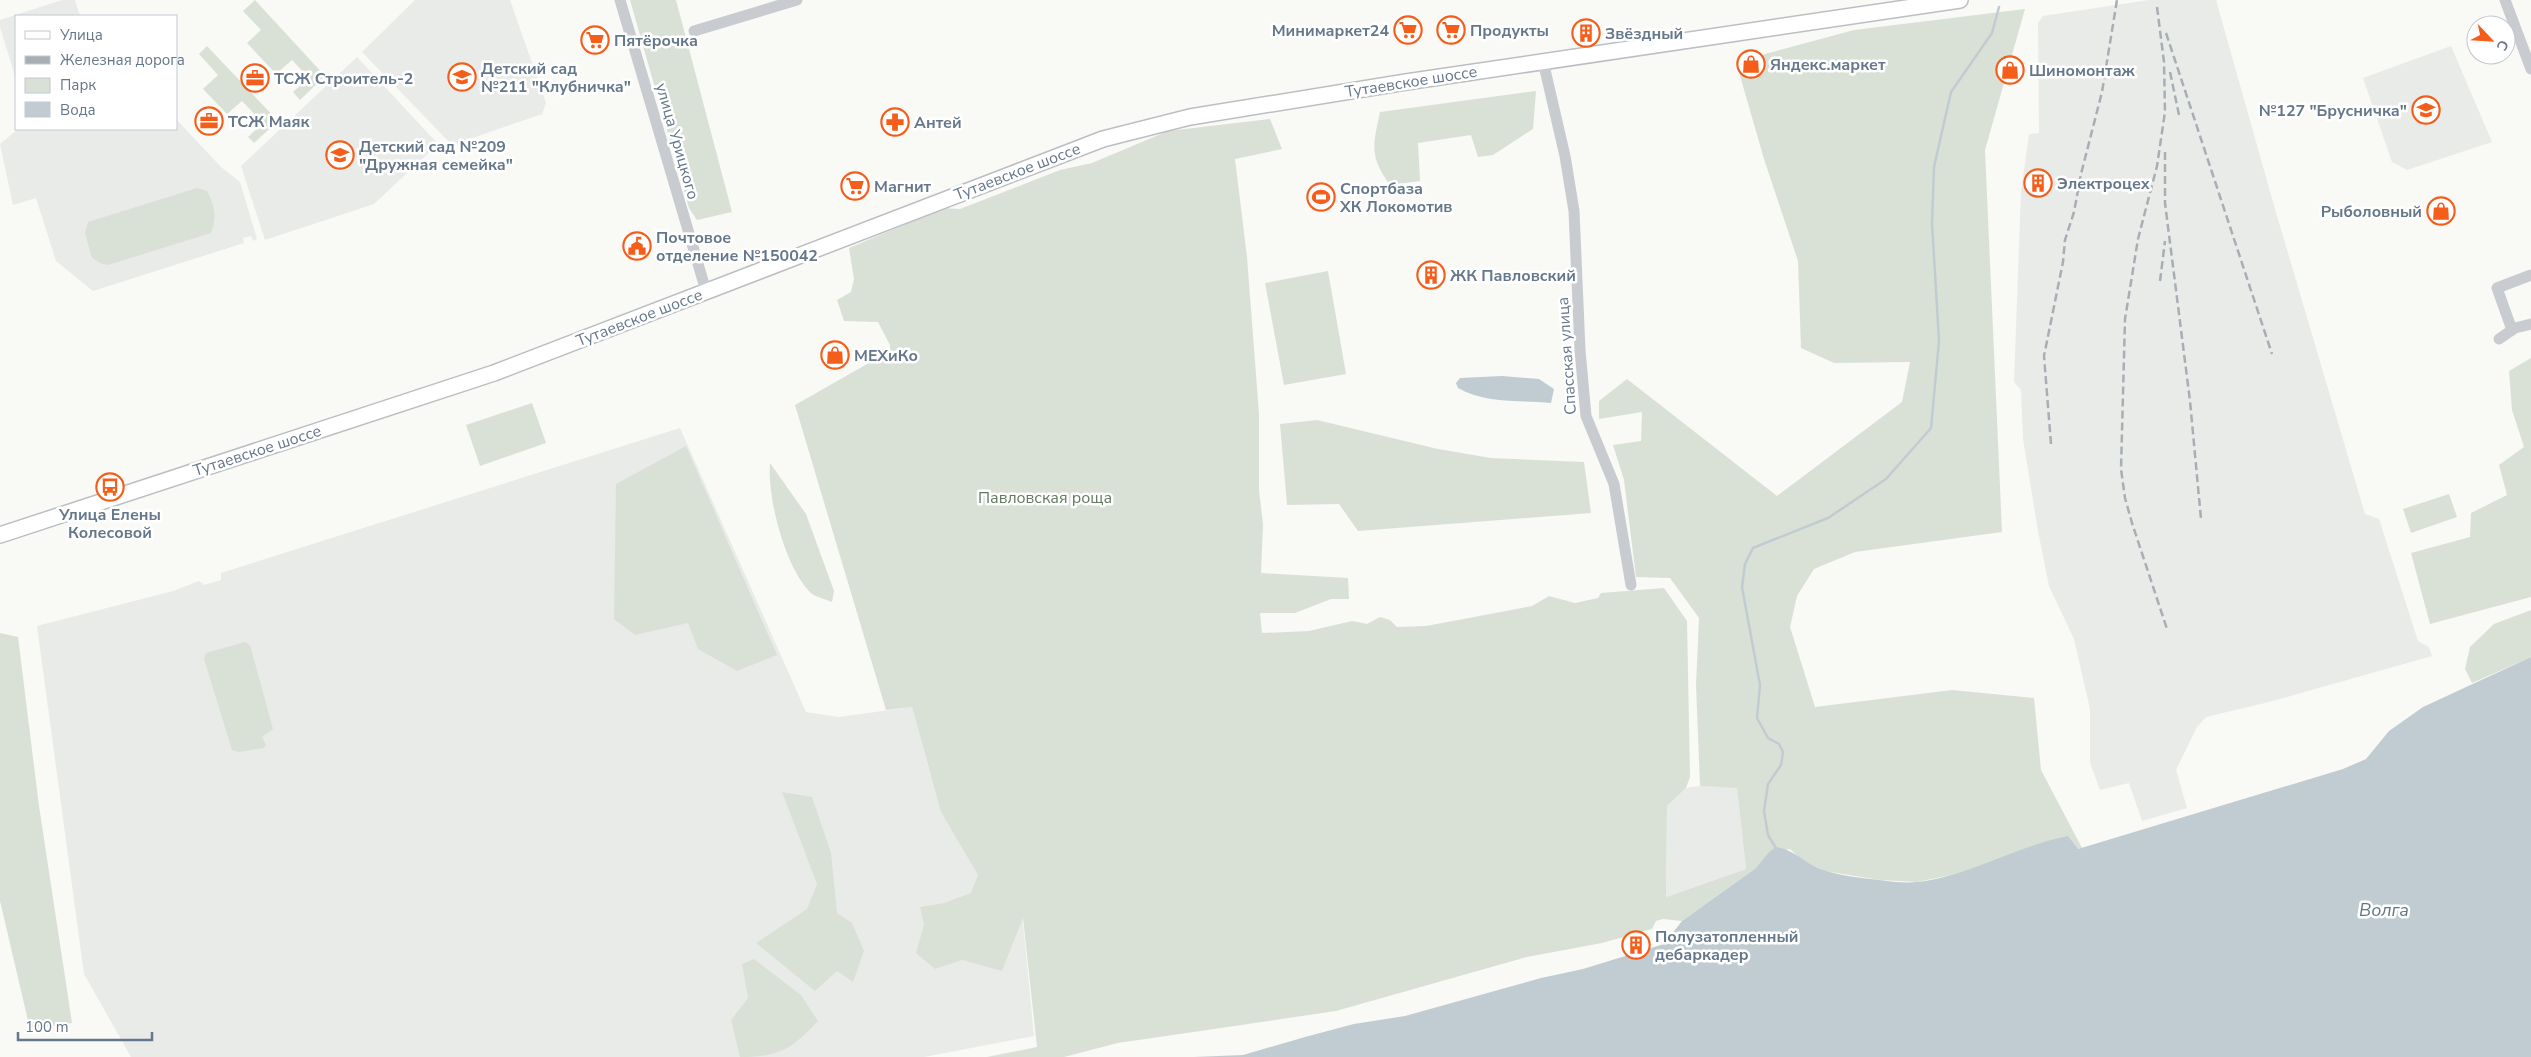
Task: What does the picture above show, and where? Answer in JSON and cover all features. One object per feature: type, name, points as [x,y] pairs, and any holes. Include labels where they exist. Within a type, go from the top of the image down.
[{"type":"main road","name":"Тутаевское шоссе","points":[[0,535],[494,373],[1103,139],[1190,117],[1889,5],[1960,0]]},
{"type":"street","name":"улица Урицкого","points":[[620,0],[706,291]]},
{"type":"street","points":[[694,30],[797,0]]},
{"type":"street","points":[[2505,0],[2531,68]]},
{"type":"street","name":"Спасская улица","points":[[1543,61],[1565,156],[1574,211],[1580,350],[1586,416],[1614,484],[1631,585]]},
{"type":"street","points":[[2512,330],[2498,288],[2531,275]]},
{"type":"street","points":[[2500,339],[2512,330],[2531,324]]},
{"type":"shaded area","points":[[62,0],[75,0],[80,15],[16,15]]},
{"type":"shaded area","name":"Детский сад №211 \"Клубничка\"","points":[[415,0],[510,0],[546,103],[542,114],[452,145],[362,52]]},
{"type":"shaded area","points":[[2149,0],[2216,0],[2275,209],[2365,514],[2379,519],[2418,641],[2429,647],[2432,656],[2269,702],[2206,717],[2197,727],[2176,770],[2187,808],[2142,821],[2129,783],[2100,790],[2090,763],[2090,709],[2074,639],[2049,586],[2023,439],[2021,390],[2014,382],[2021,193],[2029,134],[2039,133],[2038,23],[2043,16]]},
{"type":"shaded area","points":[[15,15],[15,76],[0,27],[0,20]]},
{"type":"shaded area","name":"№127 \"Брусничка\"","points":[[2451,46],[2492,142],[2407,170],[2392,162],[2363,78]]},
{"type":"shaded area","name":"Детский сад №209 \"Дружная семейка\"","points":[[357,57],[438,144],[374,204],[265,240],[241,166]]},
{"type":"shaded area","points":[[178,121],[221,167],[240,182],[257,239],[253,241],[251,236],[243,238],[244,243],[93,291],[56,261],[36,198],[13,205],[0,144],[17,130],[178,130]]},
{"type":"shaded area","points":[[680,428],[806,712],[839,717],[912,707],[931,776],[1018,871],[1034,1036],[924,1057],[131,1057],[84,974],[37,626],[173,591],[199,581],[204,585],[221,580],[221,573]]},
{"type":"shaded area","points":[[1700,786],[1737,787],[1746,869],[1666,897],[1667,806],[1686,788]]},
{"type":"green space","points":[[255,0],[325,76],[300,100],[293,92],[309,78],[292,60],[276,74],[247,43],[261,30],[243,11]]},
{"type":"green space","points":[[630,0],[676,0],[732,212],[697,220],[689,208]]},
{"type":"green space","name":"Павловская роща","points":[[2025,9],[1985,150],[2002,532],[1855,552],[1814,569],[1797,596],[1790,627],[1815,707],[1952,690],[2034,698],[2041,770],[2082,848],[1917,882],[1880,880],[1824,871],[1803,861],[1790,849],[1768,853],[1756,868],[1682,921],[1663,919],[1656,921],[1652,929],[1602,943],[1527,957],[1336,1011],[1118,1043],[1064,1057],[987,1057],[1037,1047],[1023,918],[1002,971],[962,960],[935,969],[916,953],[924,925],[920,907],[944,903],[971,893],[978,875],[941,812],[912,707],[886,710],[795,405],[890,351],[890,345],[878,322],[844,321],[837,300],[851,292],[854,279],[849,248],[943,208],[960,209],[1060,170],[1092,163],[1168,131],[1270,119],[1282,149],[1235,159],[1247,257],[1259,414],[1259,490],[1263,524],[1261,573],[1348,578],[1349,599],[1331,599],[1295,613],[1260,613],[1262,633],[1309,631],[1352,621],[1367,624],[1380,617],[1390,620],[1397,627],[1426,626],[1532,606],[1549,596],[1575,603],[1598,598],[1601,593],[1664,588],[1687,621],[1690,777],[1686,788],[1667,806],[1666,897],[1746,869],[1737,788],[1700,786],[1696,685],[1699,618],[1670,578],[1636,577],[1624,480],[1613,445],[1641,441],[1642,412],[1599,419],[1599,401],[1627,379],[1777,496],[1902,402],[1910,362],[1834,363],[1801,348],[1798,261],[1764,159],[1736,62],[1854,30]]},
{"type":"green space","points":[[207,46],[278,121],[254,143],[248,137],[263,123],[242,101],[227,114],[203,89],[218,75],[199,54]]},
{"type":"green space","points":[[1536,91],[1533,129],[1493,155],[1478,157],[1471,135],[1418,143],[1420,181],[1390,185],[1383,175],[1375,150],[1380,112]]},
{"type":"green space","points":[[197,188],[207,191],[212,202],[214,217],[211,233],[108,265],[92,258],[85,233],[88,222]]},
{"type":"green space","points":[[1328,271],[1346,374],[1284,385],[1265,283]]},
{"type":"green space","points":[[2531,358],[2531,597],[2430,624],[2411,553],[2470,537],[2471,513],[2507,495],[2499,465],[2524,447],[2512,410],[2509,371]]},
{"type":"green space","points":[[532,403],[546,443],[480,466],[466,425]]},
{"type":"green space","points":[[1317,420],[1438,449],[1491,458],[1584,462],[1591,513],[1358,531],[1339,504],[1287,505],[1280,424]]},
{"type":"green space","points":[[686,446],[777,655],[737,671],[698,649],[688,623],[635,635],[614,619],[616,484]]},
{"type":"green space","points":[[770,463],[806,514],[834,591],[832,602],[811,593],[793,567],[780,531],[771,494]]},
{"type":"green space","points":[[2449,494],[2457,517],[2411,533],[2403,509]]},
{"type":"green space","points":[[2531,610],[2531,657],[2472,683],[2465,669],[2470,647],[2494,624]]},
{"type":"green space","points":[[0,633],[18,637],[39,806],[72,1023],[30,1029],[0,901]]},
{"type":"green space","points":[[245,642],[250,645],[273,729],[262,737],[266,745],[264,748],[239,752],[232,750],[204,659],[206,653]]},
{"type":"green space","points":[[782,792],[812,797],[831,853],[837,913],[852,923],[864,951],[853,982],[837,971],[815,991],[756,943],[807,909],[817,884]]},
{"type":"green space","points":[[754,959],[801,995],[818,1021],[784,1050],[753,1057],[740,1057],[731,1020],[748,998],[742,964]]},
{"type":"water","points":[[1502,376],[1539,379],[1554,389],[1551,403],[1480,397],[1458,388],[1456,383],[1460,378]]},
{"type":"water","name":"Волга","points":[[2531,657],[2531,1057],[1194,1057],[1243,1055],[1354,1024],[1405,1016],[1541,978],[1583,969],[1664,944],[1682,921],[1756,868],[1768,853],[1776,847],[1789,851],[1830,872],[1894,882],[1918,882],[1956,874],[2030,847],[2068,836],[2078,849],[2343,769],[2366,759],[2389,731],[2423,707]]},
{"type":"waterway","points":[[1777,850],[1768,835],[1764,811],[1768,784],[1781,765],[1783,752],[1779,744],[1768,738],[1757,718],[1760,685],[1742,587],[1745,564],[1753,548],[1828,518],[1886,479],[1931,428],[1939,341],[1932,223],[1934,167],[1951,92],[1992,33],[1999,7]]},
{"type":"railway","points":[[2051,444],[2044,356],[2063,262],[2065,240],[2074,212],[2081,174],[2102,92],[2117,0]]},
{"type":"railway","points":[[2157,7],[2164,62],[2165,112],[2157,166],[2138,239],[2125,319],[2121,469],[2125,498],[2132,523],[2167,629]]},
{"type":"railway","points":[[2166,33],[2272,354]]},
{"type":"railway","points":[[2170,72],[2179,115]]},
{"type":"railway","points":[[2165,152],[2165,203],[2190,401],[2201,519]]},
{"type":"railway","points":[[2160,281],[2165,241]]},
{"type":"place","name":"Минимаркет24","points":[[1408,30]]},
{"type":"place","name":"Продукты","points":[[1451,30]]},
{"type":"place","name":"Звёздный","points":[[1586,33]]},
{"type":"place","name":"Пятёрочка","points":[[595,40]]},
{"type":"place","name":"Яндекс.маркет","points":[[1751,64]]},
{"type":"place","name":"Шиномонтаж","points":[[2010,70]]},
{"type":"place","name":"Детский сад №211 \"Клубничка\"","points":[[462,77]]},
{"type":"place","name":"ТСЖ Строитель-2","points":[[255,78]]},
{"type":"place","name":"№127 \"Брусничка\"","points":[[2426,110]]},
{"type":"place","name":"ТСЖ Маяк","points":[[209,121]]},
{"type":"place","name":"Антей","points":[[895,122]]},
{"type":"place","name":"Детский сад №209 \"Дружная семейка\"","points":[[340,155]]},
{"type":"place","name":"Электроцех","points":[[2038,183]]},
{"type":"place","name":"Магнит","points":[[855,186]]},
{"type":"place","name":"Спортбаза ХК Локомотив","points":[[1321,197]]},
{"type":"place","name":"Рыболовный","points":[[2441,211]]},
{"type":"place","name":"Почтовое отделение №150042","points":[[637,246]]},
{"type":"place","name":"ЖК Павловский","points":[[1431,275]]},
{"type":"place","name":"МЕХиКо","points":[[835,355]]},
{"type":"place","name":"Улица Елены Колесовой","points":[[110,487]]},
{"type":"place","name":"Полузатопленный дебаркадер","points":[[1636,945]]}]
